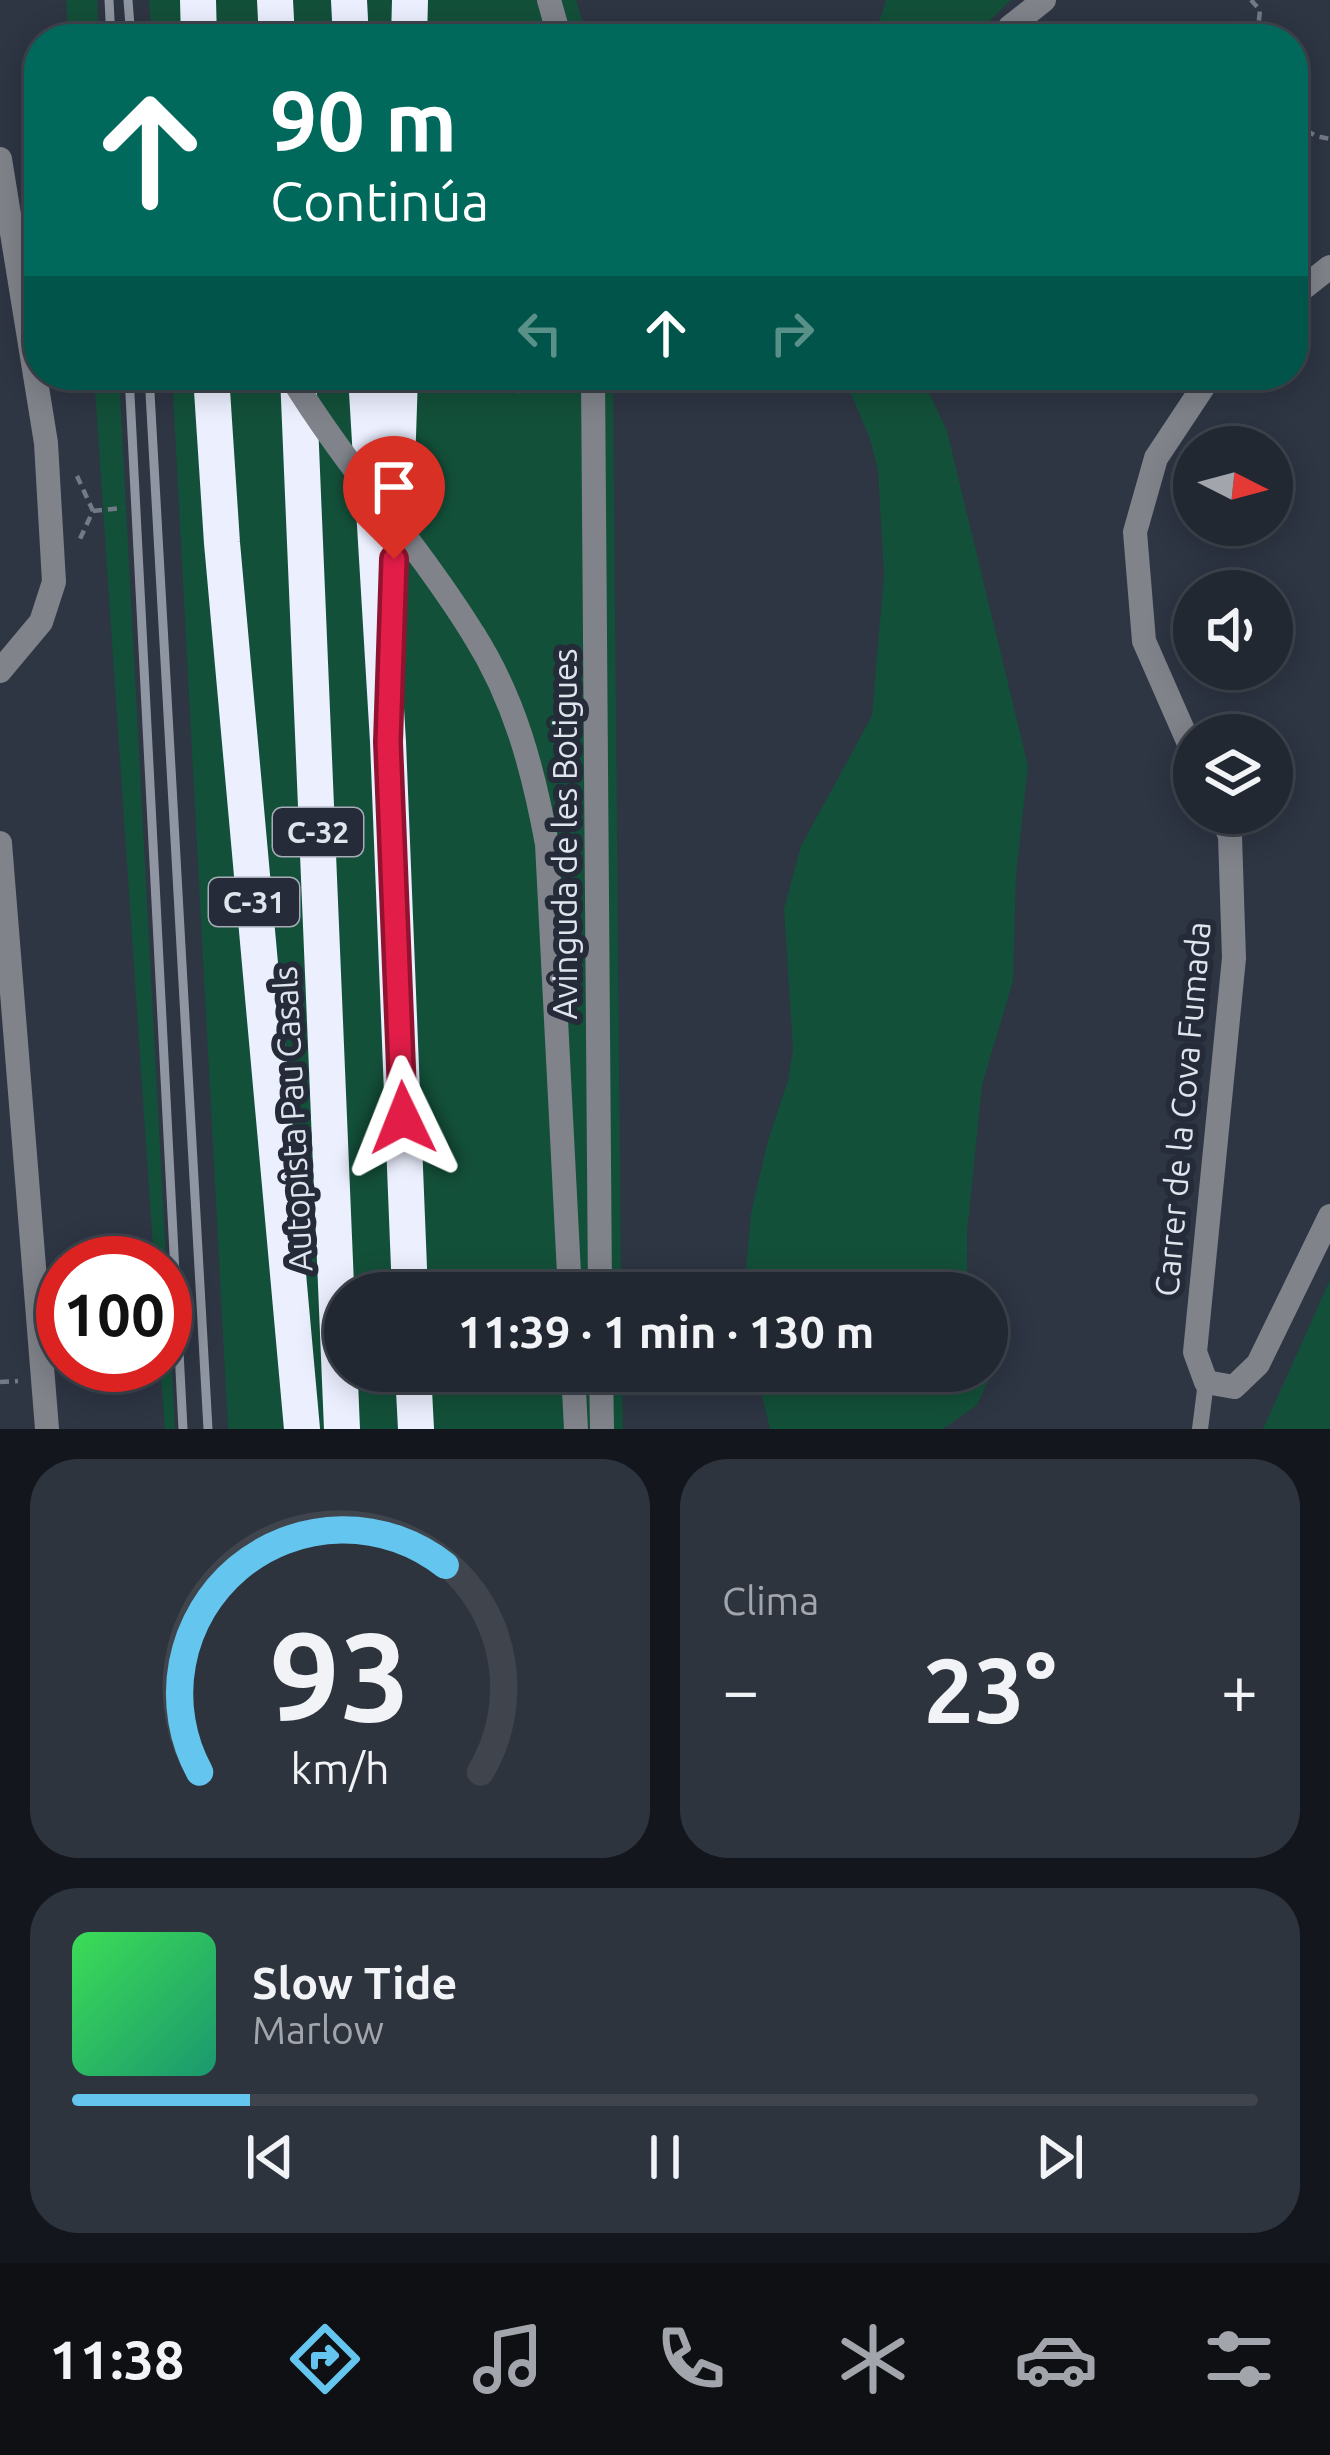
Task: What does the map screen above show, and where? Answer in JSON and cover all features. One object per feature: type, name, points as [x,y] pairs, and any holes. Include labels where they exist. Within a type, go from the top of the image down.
[{"type":"highway","name":"C-31","points":[[212,390],[302,1429]]},
{"type":"highway","name":"Autopista Pau Casals","points":[[295,390],[342,1429]]},
{"type":"highway","name":"C-32","points":[[367,390],[388,742],[409,1272]]},
{"type":"highway","points":[[388,742],[400,390]]},
{"type":"highway","points":[[414,1392],[416,1429]]},
{"type":"street","points":[[1014,24],[1044,0]]},
{"type":"street","points":[[0,159],[24,307]]},
{"type":"street","points":[[0,671],[41,622],[54,582],[46,443],[37,390]]},
{"type":"street","points":[[301,390],[314,416],[427,562],[496,669],[533,770],[548,844],[569,1272]]},
{"type":"street","name":"Avinguda de les Botigues","points":[[593,390],[600,1272]]},
{"type":"street","points":[[1176,714],[1144,641],[1135,532],[1156,458],[1201,390]]},
{"type":"street","name":"Carrer de la Cova Fumada","points":[[1205,1382],[1195,1352],[1234,958],[1228,834]]},
{"type":"street","points":[[0,843],[47,1429]]},
{"type":"street","points":[[1205,1382],[1234,1388],[1258,1364],[1330,1216]]},
{"type":"street","points":[[574,1392],[576,1429]]},
{"type":"street","points":[[601,1392],[602,1429]]},
{"type":"lane","points":[[1200,1429],[1205,1382]]},
{"type":"path","points":[[93,511],[123,508]]},
{"type":"green space","points":[[66,0],[97,0],[98,24],[68,24]]},
{"type":"green space","points":[[149,0],[576,0],[583,24],[151,24]]},
{"type":"green space","points":[[886,0],[1011,0],[986,24],[879,24]]},
{"type":"green space","points":[[95,390],[120,390],[165,1236],[152,1236]]},
{"type":"green space","points":[[173,390],[613,390],[621,1272],[324,1272],[324,1392],[622,1392],[623,1429],[228,1429]]},
{"type":"green space","points":[[849,390],[928,390],[947,431],[1028,766],[1016,875],[1013,981],[982,1085],[968,1272],[746,1272],[751,1213],[793,1049],[784,909],[801,846],[872,716],[884,575],[878,470]]},
{"type":"green space","points":[[1329,1282],[1330,1429],[1263,1429]]},
{"type":"green space","points":[[162,1392],[173,1392],[175,1429],[165,1429]]},
{"type":"green space","points":[[761,1392],[983,1392],[977,1405],[943,1429],[770,1429]]},
{"type":"railway","points":[[109,0],[110,24]]},
{"type":"railway","points":[[128,0],[130,24]]},
{"type":"railway","points":[[130,390],[183,1429]]},
{"type":"railway","points":[[150,390],[208,1429]]},
{"type":"route","points":[[394,559],[388,742],[403,1118]]}]
